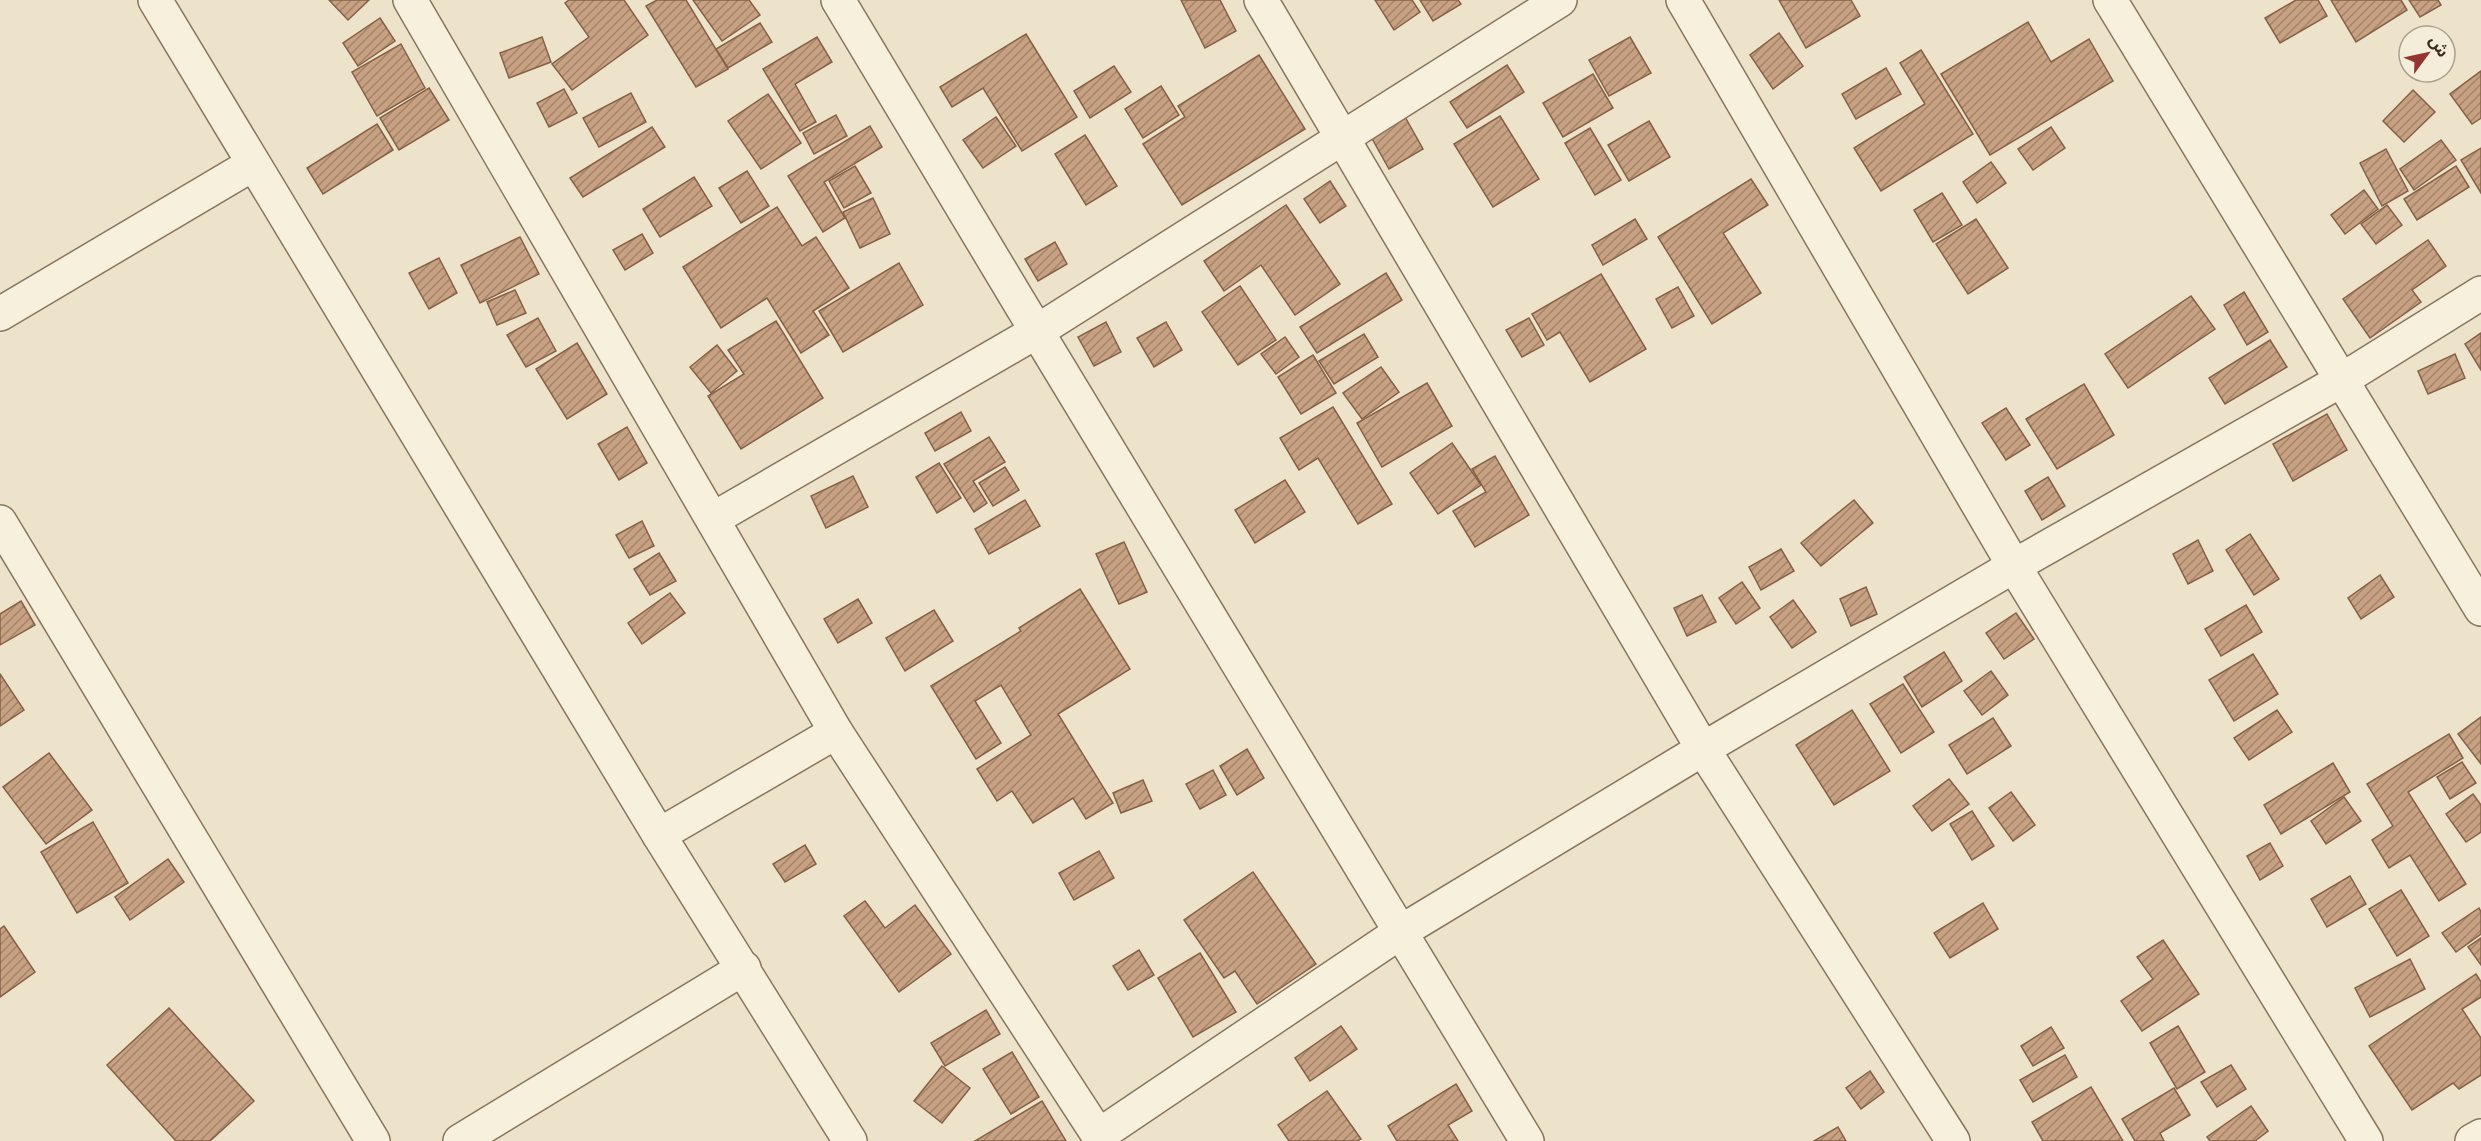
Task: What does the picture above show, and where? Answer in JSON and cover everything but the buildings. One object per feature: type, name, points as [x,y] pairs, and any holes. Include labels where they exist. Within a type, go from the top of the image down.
[{"type":"street","points":[[154,0],[659,835],[850,1141]]},
{"type":"street","points":[[410,0],[836,732],[1100,1138],[1402,931],[1702,749],[2014,566],[2340,381],[2481,293]]},
{"type":"street","points":[[837,0],[1527,1141]]},
{"type":"street","points":[[1261,0],[1702,749],[1953,1141]]},
{"type":"street","points":[[713,519],[1036,332],[1560,0]]},
{"type":"street","points":[[1683,0],[2014,566],[2366,1141]]},
{"type":"street","points":[[2109,0],[2481,609]]},
{"type":"street","points":[[0,314],[253,164]]},
{"type":"street","points":[[0,522],[373,1141]]},
{"type":"street","points":[[659,835],[836,732]]},
{"type":"street","points":[[460,1141],[744,968]]},
{"type":"street","points":[[2472,1141],[2481,1136]]}]
